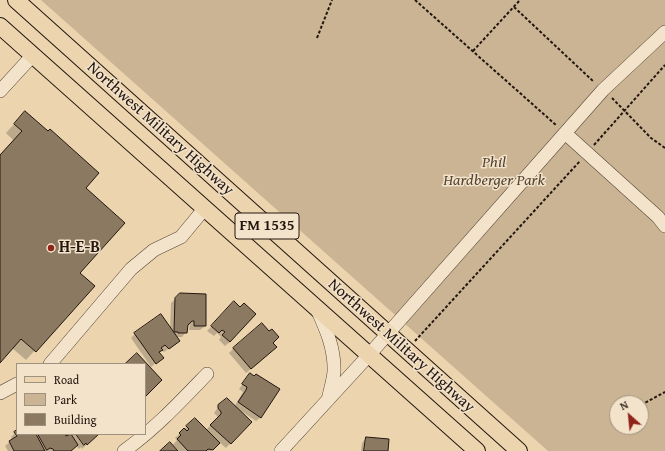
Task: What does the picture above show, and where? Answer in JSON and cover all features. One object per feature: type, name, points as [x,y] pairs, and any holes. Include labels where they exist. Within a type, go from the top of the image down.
[{"type":"main road","name":"Northwest Military Highway","points":[[16,0],[519,451]]},
{"type":"main road","name":"Northwest Military Highway","points":[[0,26],[477,451]]},
{"type":"street","points":[[282,451],[369,355],[603,90],[665,32]]},
{"type":"street","points":[[0,91],[33,55]]},
{"type":"street","points":[[565,133],[658,217],[665,226]]},
{"type":"street","points":[[51,363],[131,269],[154,250],[181,237],[205,208]]},
{"type":"street","points":[[316,307],[328,335],[333,355],[334,372],[328,400]]},
{"type":"street","points":[[124,451],[144,437],[208,374]]},
{"type":"street","points":[[0,393],[16,385]]},
{"type":"path","points":[[317,38],[332,0]]},
{"type":"path","points":[[415,0],[565,133]]},
{"type":"path","points":[[473,51],[520,0]]},
{"type":"path","points":[[514,7],[625,110],[651,138],[665,148]]},
{"type":"path","points":[[415,342],[665,65]]},
{"type":"path","points":[[649,401],[665,392]]},
{"type":"green space","name":"Phil Hardberger Park","points":[[41,0],[665,0],[665,451],[548,451]]},
{"type":"building","name":"H-E-B","points":[[25,111],[48,131],[50,129],[99,173],[86,188],[125,223],[80,273],[95,286],[36,352],[21,339],[0,363],[0,155],[22,131],[14,124]]},
{"type":"building","points":[[180,293],[206,294],[206,326],[194,326],[194,321],[192,321],[188,325],[187,333],[174,332],[175,298]]},
{"type":"building","points":[[234,301],[240,307],[244,303],[256,314],[230,342],[222,335],[225,332],[222,330],[219,333],[211,326]]},
{"type":"building","points":[[161,314],[180,341],[169,349],[165,345],[161,348],[163,350],[159,352],[164,358],[156,364],[134,333]]},
{"type":"building","points":[[262,323],[269,331],[272,329],[279,337],[273,343],[277,347],[251,369],[233,348]]},
{"type":"building","points":[[137,353],[162,380],[146,396],[146,363],[126,363]]},
{"type":"building","points":[[250,373],[254,376],[256,374],[280,389],[261,418],[238,402],[247,387],[242,384]]},
{"type":"building","points":[[227,398],[252,422],[231,444],[210,425],[221,414],[218,405]]},
{"type":"building","points":[[195,418],[220,443],[213,450],[188,451],[177,439],[181,435],[179,433],[184,428],[187,431],[189,429],[186,426]]},
{"type":"building","points":[[16,435],[37,435],[45,451],[14,451],[9,441],[17,436]]},
{"type":"building","points":[[39,435],[72,435],[78,445],[71,451],[54,451],[50,448],[47,450]]},
{"type":"building","points":[[77,435],[98,435],[87,445],[86,443],[84,445]]},
{"type":"building","points":[[366,437],[389,439],[388,451],[364,451]]},
{"type":"building","points":[[170,442],[178,451],[160,451]]},
{"type":"place","name":"H-E-B","points":[[51,248]]}]
